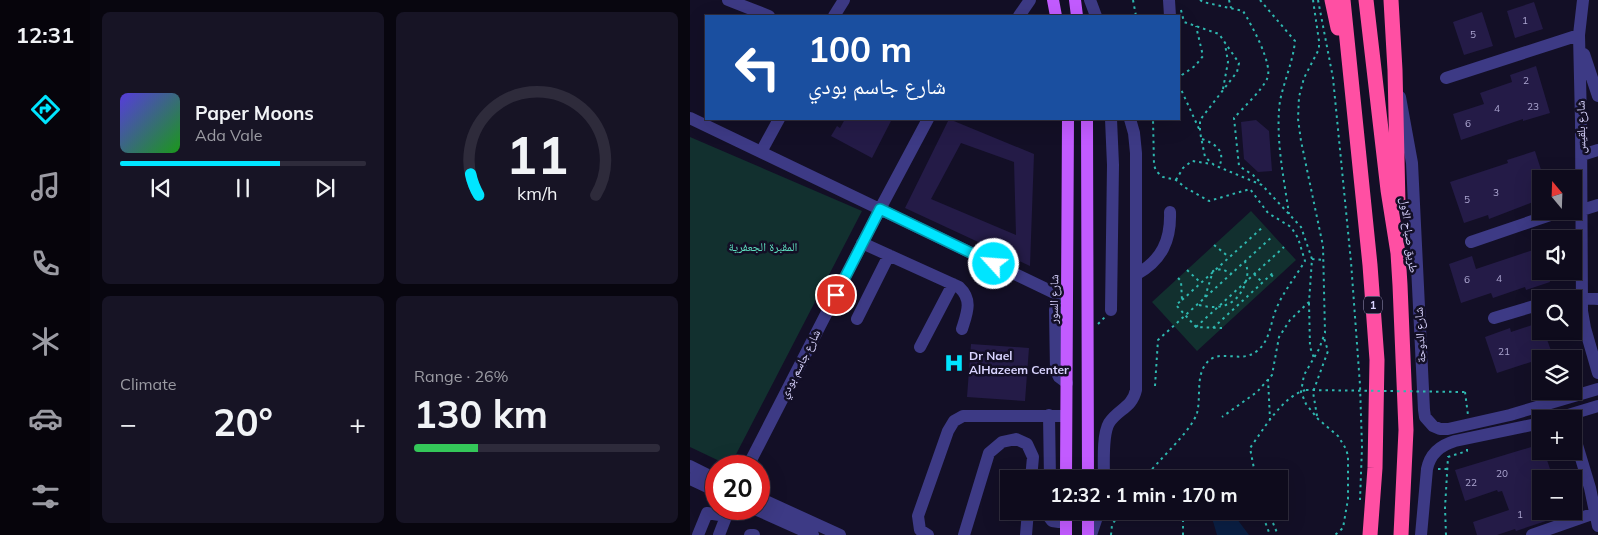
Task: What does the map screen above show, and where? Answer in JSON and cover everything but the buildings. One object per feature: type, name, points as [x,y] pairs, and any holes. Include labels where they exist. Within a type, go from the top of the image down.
[{"type":"highway","points":[[1332,0],[1351,76]]},
{"type":"highway","name":"1","points":[[1343,0],[1370,265],[1377,360],[1375,468],[1370,535]]},
{"type":"highway","name":"طريق صباح الاول","points":[[1366,0],[1388,190],[1398,253],[1406,430],[1401,535]]},
{"type":"highway","points":[[1391,0],[1398,176],[1398,253]]},
{"type":"main road","points":[[1053,0],[1056,15]]},
{"type":"main road","points":[[1074,0],[1077,15]]},
{"type":"main road","name":"شارع السور","points":[[1066,470],[1067,384],[1064,298],[1068,120]]},
{"type":"main road","points":[[1087,120],[1088,470]]},
{"type":"main road","points":[[1064,535],[1066,520]]},
{"type":"main road","points":[[1089,520],[1090,535]]},
{"type":"street","points":[[728,0],[767,15]]},
{"type":"street","points":[[835,15],[844,0]]},
{"type":"street","points":[[1020,15],[1030,0]]},
{"type":"street","points":[[1090,0],[1096,15]]},
{"type":"street","points":[[1169,0],[1170,15]]},
{"type":"street","name":"شارع بلقيس","points":[[1581,170],[1580,39],[1584,0]]},
{"type":"street","points":[[1446,78],[1580,39],[1598,96]]},
{"type":"street","name":"شارع الدوحة","points":[[1395,70],[1412,163],[1425,417],[1433,426],[1442,430],[1510,415],[1598,389]]},
{"type":"street","points":[[690,118],[1064,298]]},
{"type":"street","points":[[762,152],[778,120]]},
{"type":"street","name":"شارع جاسم بودي","points":[[754,455],[927,120]]},
{"type":"street","points":[[1111,120],[1113,165],[1111,310]]},
{"type":"street","points":[[1105,470],[1107,427],[1113,418],[1130,404],[1136,390],[1136,153],[1130,120]]},
{"type":"street","points":[[1582,155],[1598,150]]},
{"type":"street","points":[[1582,207],[1598,205]]},
{"type":"street","points":[[1137,274],[1155,262],[1161,253],[1169,234],[1170,212]]},
{"type":"street","points":[[1471,242],[1536,220]]},
{"type":"street","name":"شارع بلقيس","points":[[1579,220],[1581,290]]},
{"type":"street","points":[[862,244],[953,284],[964,291],[968,299],[969,308],[962,329]]},
{"type":"street","points":[[857,318],[889,255]]},
{"type":"street","points":[[920,347],[953,284]]},
{"type":"street","points":[[1582,298],[1598,299]]},
{"type":"street","name":"شارع بلقيس","points":[[1582,306],[1585,328],[1598,373]]},
{"type":"street","points":[[1494,318],[1532,307]]},
{"type":"street","points":[[1582,412],[1598,406]]},
{"type":"street","points":[[1049,415],[1050,470]]},
{"type":"street","points":[[1509,430],[1503,424],[1504,420],[1510,415]]},
{"type":"street","points":[[928,535],[920,530],[918,516],[948,431],[954,421],[962,416],[1066,416]]},
{"type":"street","points":[[1422,535],[1427,469],[1430,459],[1443,446],[1465,439],[1532,425]]},
{"type":"street","points":[[964,535],[989,452],[1002,442],[1016,439],[1027,444],[1033,457],[1032,470]]},
{"type":"street","points":[[1532,535],[1597,517],[1581,460]]},
{"type":"street","points":[[690,466],[705,474]]},
{"type":"street","points":[[690,479],[705,486]]},
{"type":"street","points":[[770,503],[840,535]]},
{"type":"street","points":[[770,516],[813,535]]},
{"type":"street","points":[[698,535],[705,518]]},
{"type":"street","points":[[719,535],[725,520]]},
{"type":"street","points":[[1026,535],[1027,520]]},
{"type":"street","points":[[1090,535],[1096,520]]},
{"type":"path","points":[[1134,0],[1136,15]]},
{"type":"path","points":[[1200,0],[1242,11],[1254,29],[1269,72],[1267,80],[1234,118],[1240,166],[1253,175],[1302,227],[1312,259],[1309,302],[1310,347],[1314,358]]},
{"type":"path","points":[[1229,0],[1231,8]]},
{"type":"path","points":[[1260,0],[1295,41],[1294,56],[1280,101],[1279,125],[1282,166],[1289,214]]},
{"type":"path","points":[[1313,0],[1319,48],[1304,78],[1299,96],[1298,119],[1323,246],[1325,333],[1304,375],[1301,392],[1306,404],[1318,419],[1343,442],[1348,456],[1348,499],[1343,528],[1335,535]]},
{"type":"path","points":[[1318,0],[1333,78],[1351,262],[1360,385],[1362,447],[1360,500]]},
{"type":"path","points":[[1181,7],[1184,22],[1219,34],[1239,63],[1237,72],[1200,120],[1200,132]]},
{"type":"path","points":[[1180,79],[1203,56],[1196,26]]},
{"type":"path","points":[[1223,89],[1228,62],[1225,44]]},
{"type":"path","points":[[1180,87],[1200,132],[1205,157],[1214,165]]},
{"type":"path","points":[[1151,470],[1183,435],[1196,414],[1202,372],[1206,363],[1219,356],[1242,358],[1255,354],[1260,349],[1267,338],[1277,306],[1305,261],[1298,238],[1291,227],[1268,213],[1250,189],[1209,201],[1176,180],[1163,177],[1155,168],[1154,120]]},
{"type":"path","points":[[1202,139],[1216,145],[1220,149],[1222,158],[1219,167]]},
{"type":"path","points":[[1176,180],[1183,168],[1192,161],[1214,165],[1262,185]]},
{"type":"path","points":[[1222,328],[1196,326],[1176,305],[1264,226]]},
{"type":"path","points":[[1155,386],[1158,340],[1273,236]]},
{"type":"path","points":[[1214,245],[1229,257]]},
{"type":"path","points":[[1196,326],[1284,247]]},
{"type":"path","points":[[1312,259],[1323,260]]},
{"type":"path","points":[[1198,305],[1217,308],[1235,300],[1244,289],[1248,276],[1245,262]]},
{"type":"path","points":[[1213,272],[1222,269],[1232,274]]},
{"type":"path","points":[[1187,270],[1201,283]]},
{"type":"path","points":[[1213,328],[1275,271]]},
{"type":"path","points":[[1204,299],[1213,272]]},
{"type":"path","points":[[1254,274],[1262,282]]},
{"type":"path","points":[[1271,275],[1276,279]]},
{"type":"path","points":[[1178,278],[1181,281],[1182,300]]},
{"type":"path","points":[[1222,417],[1257,392],[1272,375],[1279,337],[1290,320],[1309,302]]},
{"type":"path","points":[[1318,419],[1313,392],[1328,351],[1323,337]]},
{"type":"path","points":[[1268,379],[1270,418]]},
{"type":"path","points":[[1254,470],[1250,448],[1270,418],[1293,396],[1306,390],[1465,392],[1467,408]]},
{"type":"path","points":[[1446,535],[1445,508],[1448,457],[1468,451],[1465,439]]},
{"type":"path","points":[[1110,534],[1115,520]]},
{"type":"path","points":[[1183,520],[1183,535]]},
{"type":"path","points":[[1264,520],[1270,535]]},
{"type":"path","points":[[1272,520],[1278,535]]},
{"type":"green space","name":"المقبرة الجعفرية","points":[[690,137],[862,211],[736,455],[707,455],[690,447]]},
{"type":"green space","points":[[1251,211],[1296,260],[1197,351],[1152,302]]},
{"type":"water","points":[[1213,520],[1238,520],[1249,535],[1217,535]]},
{"type":"place","name":"Dr Nael AlHazeem Center","points":[[954,363]]},
{"type":"route","points":[[836,295],[880,209],[994,264]]}]
